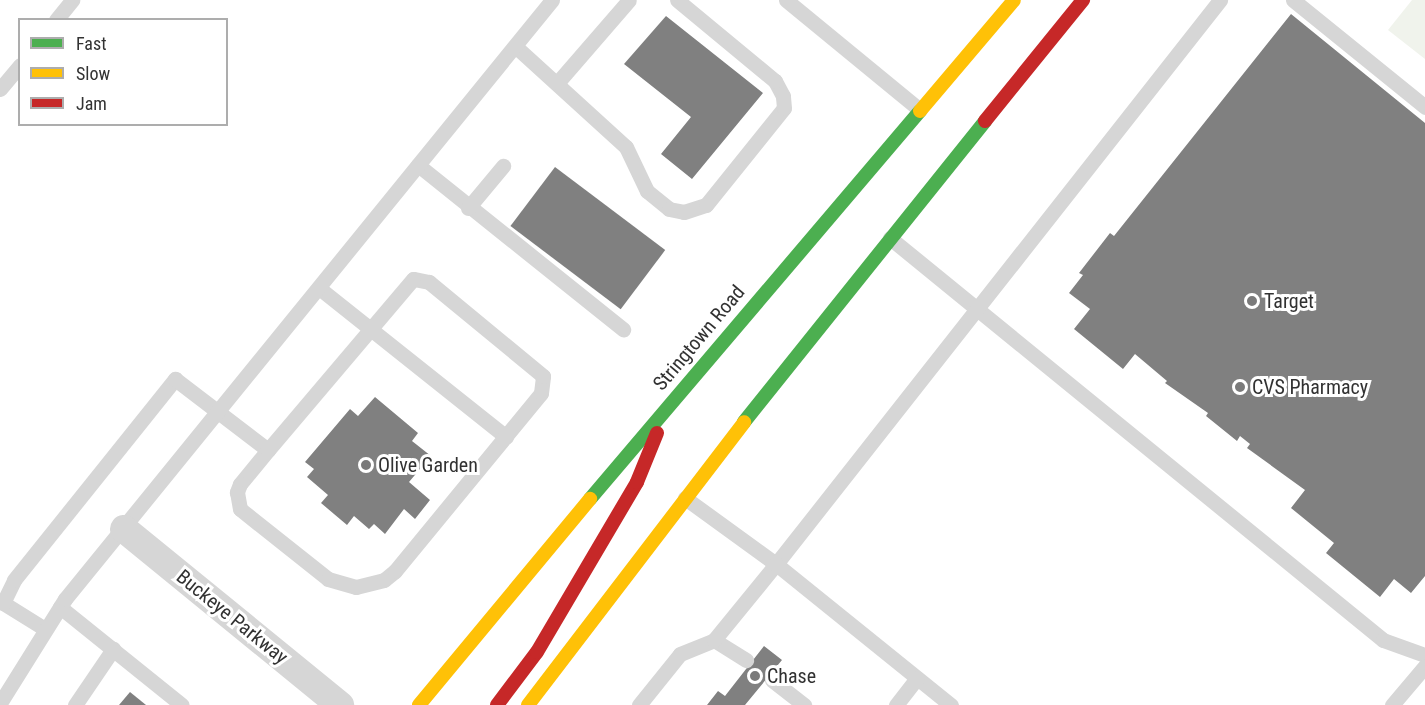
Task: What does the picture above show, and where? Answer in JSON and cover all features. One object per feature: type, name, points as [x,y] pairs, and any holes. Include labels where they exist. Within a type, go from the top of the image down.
[{"type":"main road","name":"Stringtown Road","points":[[419,705],[669,404],[1014,0]]},
{"type":"main road","points":[[528,705],[686,498],[890,238],[1083,0]]},
{"type":"main road","points":[[497,705],[537,652],[637,482],[669,404]]},
{"type":"street","name":"Buckeye Parkway","points":[[124,529],[340,705]]},
{"type":"lane","points":[[58,18],[72,0]]},
{"type":"lane","points":[[0,703],[60,607],[552,0]]},
{"type":"lane","points":[[558,82],[629,0]]},
{"type":"lane","points":[[515,45],[558,82],[626,147],[646,191],[669,209],[684,212],[706,205],[784,108],[783,96],[775,81],[677,0]]},
{"type":"lane","points":[[786,0],[920,110]]},
{"type":"lane","points":[[639,705],[680,654],[714,640],[1220,0]]},
{"type":"lane","points":[[1293,0],[1425,107]]},
{"type":"lane","points":[[0,89],[18,67]]},
{"type":"lane","points":[[418,165],[468,208],[622,329]]},
{"type":"lane","points":[[468,208],[503,166]]},
{"type":"lane","points":[[890,238],[1383,640],[1425,655]]},
{"type":"lane","points":[[422,279],[538,369],[544,385],[541,393],[506,437],[395,571],[384,580],[356,587],[328,579],[240,509],[237,492],[240,484],[405,283],[422,279]]},
{"type":"lane","points":[[319,288],[371,325],[506,437]]},
{"type":"lane","points":[[45,629],[3,603],[14,580],[175,379],[268,450]]},
{"type":"lane","points":[[686,498],[776,564],[951,705]]},
{"type":"lane","points":[[60,607],[182,705]]},
{"type":"lane","points":[[714,640],[746,660]]},
{"type":"lane","points":[[75,705],[113,649]]},
{"type":"lane","points":[[1392,705],[1425,666]]},
{"type":"lane","points":[[896,705],[918,678]]},
{"type":"lane","points":[[772,680],[804,705]]},
{"type":"shaded area","points":[[1412,0],[1425,0],[1425,59],[1388,30]]},
{"type":"building","name":"Target","points":[[1291,14],[1425,123],[1425,576],[1411,593],[1394,579],[1380,597],[1326,553],[1334,543],[1291,508],[1305,490],[1247,448],[1250,444],[1240,436],[1237,441],[1206,416],[1208,413],[1165,383],[1167,381],[1135,354],[1123,369],[1074,329],[1090,309],[1069,293],[1083,275],[1079,273],[1110,233],[1114,236]]},
{"type":"building","points":[[666,16],[763,93],[692,179],[661,154],[691,117],[624,64]]},
{"type":"building","points":[[555,167],[665,250],[621,309],[510,226]]},
{"type":"building","name":"Olive Garden","points":[[375,397],[418,433],[412,441],[431,456],[409,482],[430,500],[415,519],[404,509],[385,534],[374,524],[369,529],[354,516],[347,525],[321,503],[328,495],[307,477],[314,469],[305,462],[350,409],[358,416]]},
{"type":"building","name":"Chase","points":[[764,646],[782,660],[745,705],[707,705],[718,691],[725,696]]},
{"type":"building","points":[[130,692],[146,705],[119,705]]},
{"type":"traffic: fast","points":[[590,499],[920,111]]},
{"type":"traffic: fast","points":[[744,422],[985,121]]},
{"type":"traffic: slow","points":[[920,111],[1014,0]]},
{"type":"traffic: slow","points":[[528,705],[744,422]]},
{"type":"traffic: slow","points":[[419,705],[590,499]]},
{"type":"traffic: jam","points":[[985,121],[1083,0]]},
{"type":"traffic: jam","points":[[497,705],[537,652],[637,482],[657,433]]},
{"type":"place","name":"Target","points":[[1252,301]]},
{"type":"place","name":"CVS Pharmacy","points":[[1240,387]]},
{"type":"place","name":"Olive Garden","points":[[366,465]]},
{"type":"place","name":"Chase","points":[[755,676]]}]
